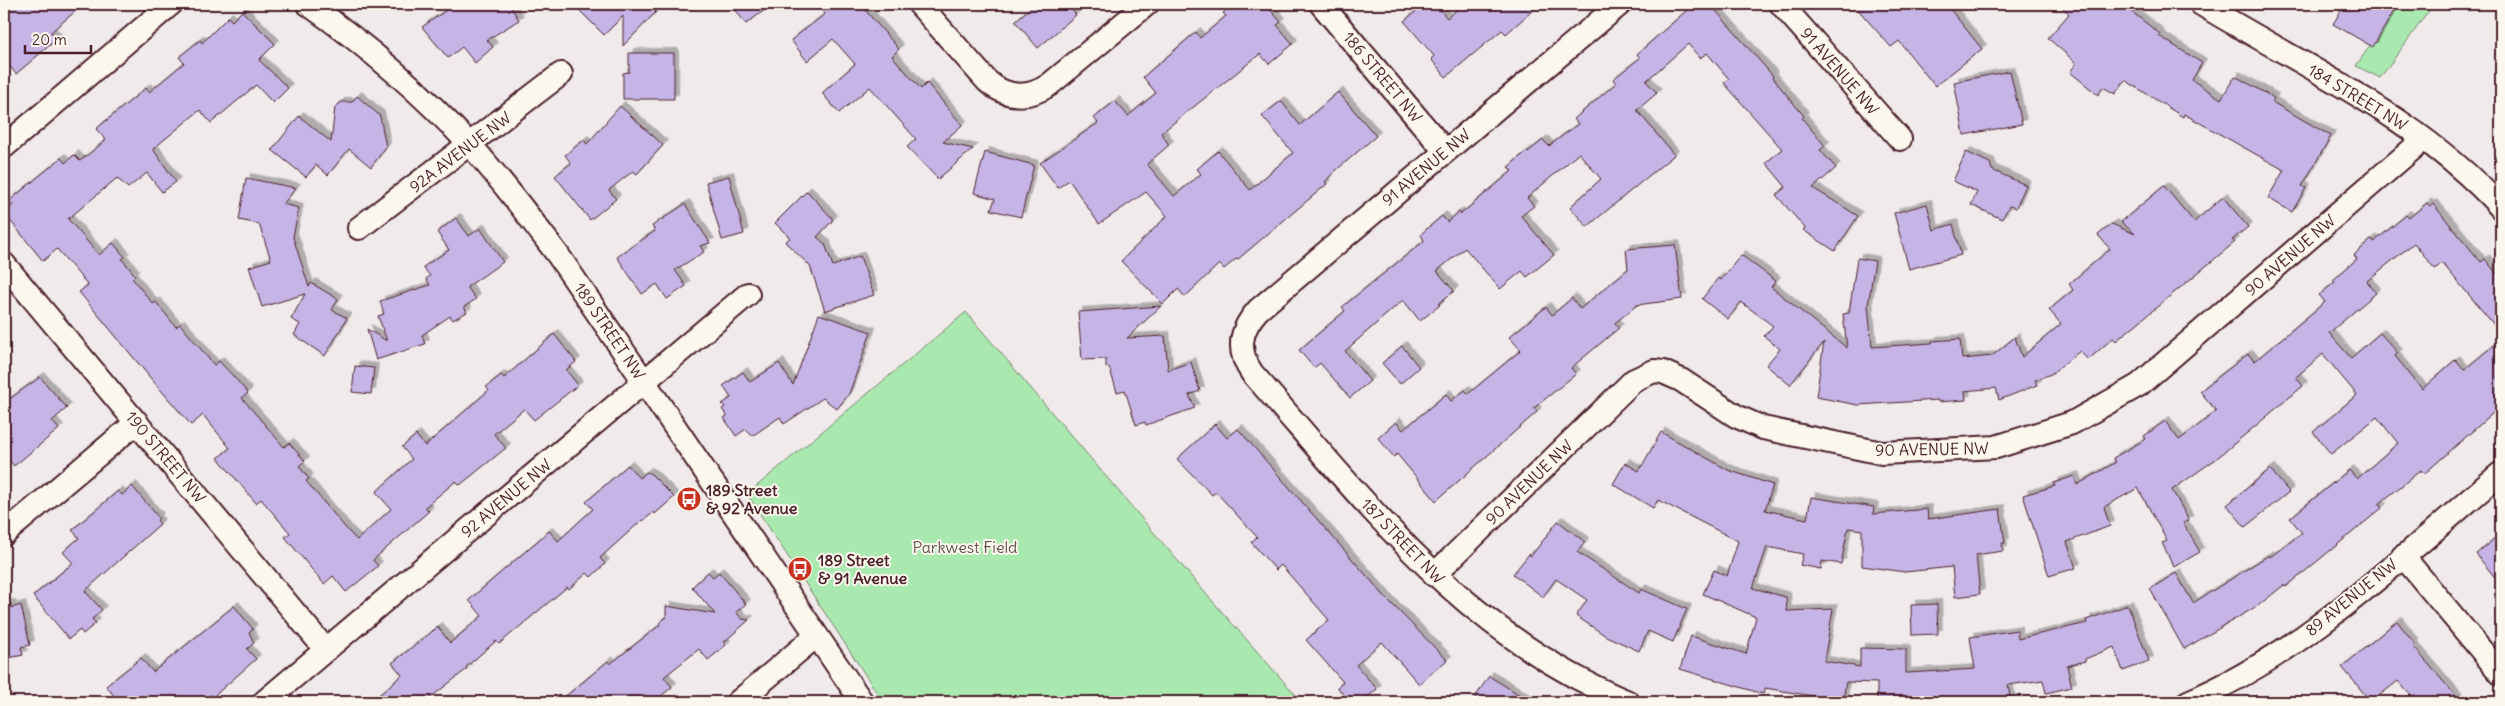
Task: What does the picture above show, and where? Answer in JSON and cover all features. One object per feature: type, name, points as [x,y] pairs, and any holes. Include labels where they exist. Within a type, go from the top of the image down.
[{"type":"street","points":[[4,147],[171,4]]},
{"type":"street","name":"189 STREET NW","points":[[308,4],[335,23],[416,91],[470,145],[516,198],[558,255],[862,702]]},
{"type":"street","points":[[919,4],[987,81],[996,89],[1016,96],[1038,93],[1146,4]]},
{"type":"street","name":"186 STREET NW","points":[[1321,4],[1445,151]]},
{"type":"street","name":"91 AVENUE NW","points":[[1242,337],[1250,318],[1258,310],[1620,4]]},
{"type":"street","name":"91 AVENUE NW","points":[[1781,4],[1900,139]]},
{"type":"street","name":"184 STREET NW","points":[[2201,4],[2260,40],[2379,107],[2424,139],[2474,180],[2501,208]]},
{"type":"street","name":"92A AVENUE NW","points":[[360,228],[561,74]]},
{"type":"street","name":"90 AVENUE NW","points":[[1434,574],[1634,380],[1654,371],[1663,372],[1681,380],[1736,416],[1763,428],[1882,453],[1996,447],[2072,423],[2140,385],[2424,139]]},
{"type":"street","name":"190 STREET NW","points":[[4,264],[326,650]]},
{"type":"street","name":"92 AVENUE NW","points":[[264,702],[748,294]]},
{"type":"street","name":"187 STREET NW","points":[[1242,337],[1242,356],[1252,373],[1401,541],[1434,574],[1474,611],[1532,652],[1619,700]]},
{"type":"street","points":[[4,534],[137,422]]},
{"type":"street","name":"89 AVENUE NW","points":[[2188,702],[2218,689],[2289,647],[2403,556],[2501,473]]},
{"type":"street","points":[[2403,556],[2501,674]]},
{"type":"street","points":[[738,702],[816,636]]},
{"type":"green space","points":[[2398,4],[2434,4],[2380,78],[2356,66]]},
{"type":"green space","name":"Parkwest Field","points":[[966,312],[1207,595],[1302,702],[883,702],[747,494]]},
{"type":"building","points":[[15,4],[84,4],[51,32],[57,39],[16,74],[4,59],[4,13]]},
{"type":"building","points":[[455,4],[509,4],[519,20],[487,40],[493,47],[475,63],[462,47],[448,58],[422,27]]},
{"type":"building","points":[[573,4],[648,4],[656,12],[623,46],[623,16],[604,35]]},
{"type":"building","points":[[731,4],[773,4],[746,24]]},
{"type":"building","points":[[817,4],[860,4],[899,49],[892,56],[921,89],[927,83],[962,125],[943,142],[973,149],[938,179],[907,147],[916,139],[870,87],[839,113],[822,93],[855,64],[833,39],[807,61],[791,40],[825,14]]},
{"type":"building","points":[[1035,4],[1067,4],[1076,15],[1038,48],[1015,21]]},
{"type":"building","points":[[1233,4],[1265,4],[1281,22],[1277,25],[1293,44],[1269,64],[1260,54],[1161,133],[1169,145],[1147,164],[1174,196],[1201,174],[1197,169],[1218,151],[1250,190],[1293,153],[1262,116],[1281,101],[1300,125],[1338,92],[1376,136],[1333,173],[1325,182],[1327,184],[1237,260],[1224,269],[1219,264],[1185,297],[1178,289],[1163,304],[1121,261],[1167,216],[1146,192],[1099,224],[1069,180],[1058,188],[1040,163],[1098,123],[1094,118],[1115,101],[1128,116],[1156,93],[1143,77],[1196,32],[1200,38],[1226,16],[1223,13]]},
{"type":"building","points":[[1425,4],[1435,4],[1447,18],[1464,4],[1540,4],[1506,34],[1502,30],[1446,77],[1431,59],[1434,56],[1404,21]]},
{"type":"building","points":[[1694,4],[1710,4],[1773,76],[1804,116],[1802,118],[1825,146],[1820,150],[1836,168],[1813,188],[1858,216],[1835,251],[1803,230],[1805,228],[1776,195],[1786,187],[1766,163],[1782,149],[1724,83],[1729,79],[1707,53],[1700,58],[1688,44],[1646,81],[1657,93],[1637,110],[1674,155],[1587,227],[1570,207],[1601,179],[1579,153],[1527,198],[1534,206],[1521,216],[1554,255],[1527,277],[1522,271],[1500,289],[1465,248],[1437,271],[1454,291],[1438,304],[1440,305],[1420,321],[1403,300],[1345,351],[1370,381],[1350,398],[1320,363],[1314,368],[1299,350],[1345,311],[1342,307],[1424,241],[1421,234],[1442,216],[1447,222],[1459,212],[1461,214],[1512,171],[1508,167],[1527,151],[1543,140],[1549,146],[1578,124],[1574,119],[1616,83],[1613,79],[1640,58],[1637,54]]},
{"type":"building","points":[[1853,4],[1946,4],[1982,49],[1935,86],[1899,41],[1891,47]]},
{"type":"building","points":[[2059,4],[2122,4],[2160,34],[2159,36],[2202,63],[2192,80],[2221,99],[2235,76],[2274,98],[2272,102],[2331,136],[2302,186],[2306,188],[2292,212],[2268,198],[2284,170],[2184,114],[2183,117],[2125,80],[2115,94],[2103,87],[2098,95],[2070,72],[2076,64],[2048,38],[2069,14]]},
{"type":"building","points":[[2345,4],[2398,4],[2373,47],[2333,24]]},
{"type":"building","points":[[242,11],[275,44],[259,60],[288,88],[273,103],[256,85],[211,123],[200,110],[153,149],[176,182],[162,192],[147,173],[128,188],[117,178],[68,219],[99,255],[113,243],[125,257],[122,259],[135,275],[132,278],[153,304],[156,302],[176,327],[180,324],[214,365],[219,361],[233,376],[248,393],[242,398],[284,447],[289,443],[305,461],[299,466],[309,479],[306,481],[350,533],[357,540],[391,509],[376,492],[412,459],[402,447],[416,435],[425,446],[489,390],[486,387],[501,375],[504,378],[554,334],[576,362],[566,370],[578,385],[534,420],[524,409],[494,434],[506,448],[460,485],[456,481],[425,507],[429,511],[373,560],[378,566],[346,592],[333,576],[324,584],[285,537],[290,533],[261,499],[256,503],[218,458],[230,448],[203,415],[191,425],[79,292],[88,285],[57,249],[43,261],[4,213],[13,205],[9,201],[61,158],[65,163],[74,155],[80,161],[106,140],[96,129],[146,88],[149,92],[184,63],[179,57],[200,40],[202,43],[228,17],[232,21]]},
{"type":"building","points":[[629,53],[674,53],[674,99],[623,99],[623,73],[629,72]]},
{"type":"building","points":[[2010,71],[2022,124],[1964,135],[1954,82]]},
{"type":"building","points":[[357,96],[380,116],[386,147],[371,167],[349,149],[328,175],[316,165],[306,177],[272,150],[299,116],[331,142],[335,107],[342,102],[352,102]]},
{"type":"building","points":[[620,106],[663,145],[637,174],[633,171],[609,190],[616,199],[590,220],[555,176],[571,163],[565,155],[584,140],[587,144]]},
{"type":"building","points":[[985,152],[1034,165],[1021,217],[991,210],[995,199],[974,193]]},
{"type":"building","points":[[1966,152],[1990,163],[1992,170],[2026,185],[2016,208],[2009,206],[2002,219],[1971,205],[1977,192],[1953,181]]},
{"type":"building","points":[[729,176],[744,234],[722,240],[706,182]]},
{"type":"building","points":[[246,178],[296,188],[283,204],[299,208],[293,237],[309,287],[311,283],[338,299],[332,310],[347,318],[325,356],[294,335],[300,324],[291,319],[305,294],[262,307],[249,267],[271,260],[259,224],[239,220]]},
{"type":"building","points":[[2164,186],[2194,222],[2223,197],[2248,227],[2232,240],[2235,242],[2116,341],[2113,338],[2088,360],[2080,351],[2051,374],[2035,380],[2037,385],[1999,400],[1996,388],[1965,391],[1966,400],[1938,402],[1938,400],[1858,405],[1816,397],[1824,342],[1790,385],[1766,365],[1780,349],[1764,336],[1773,326],[1741,302],[1728,319],[1702,299],[1718,278],[1721,280],[1741,255],[1776,281],[1771,287],[1847,348],[1843,314],[1849,313],[1857,258],[1875,261],[1868,305],[1872,347],[1960,339],[1962,359],[1992,356],[2015,337],[2022,357],[2061,324],[2049,310],[2073,290],[2069,284],[2110,249],[2098,235],[2112,224],[2135,234],[2121,222]]},
{"type":"building","points":[[807,191],[832,218],[832,221],[817,237],[825,244],[833,266],[860,256],[874,295],[825,311],[810,266],[785,242],[790,238],[775,223]]},
{"type":"building","points":[[2427,203],[2430,206],[2433,204],[2481,262],[2485,259],[2501,279],[2501,333],[2442,263],[2435,269],[2414,243],[2367,281],[2376,293],[2329,333],[2351,358],[2380,333],[2398,353],[2395,356],[2422,389],[2455,360],[2464,370],[2501,339],[2501,406],[2424,474],[2421,470],[2379,504],[2382,508],[2286,587],[2284,585],[2259,605],[2184,649],[2150,589],[2176,573],[2193,603],[2269,555],[2270,557],[2302,533],[2290,518],[2349,470],[2357,479],[2398,443],[2377,417],[2331,454],[2313,432],[2357,395],[2323,354],[2296,377],[2303,386],[2216,459],[2172,490],[2189,520],[2183,523],[2200,552],[2174,567],[2162,543],[2167,541],[2138,488],[2104,507],[2110,526],[2067,542],[2076,568],[2049,576],[2023,495],[2055,486],[2054,483],[2074,476],[2077,485],[2116,462],[2113,458],[2146,439],[2144,436],[2165,421],[2179,440],[2216,411],[2200,391],[2248,354],[2255,361],[2325,302],[2319,295],[2335,282],[2333,280],[2357,259],[2354,255],[2372,239],[2374,242],[2406,215],[2409,218]]},
{"type":"building","points":[[685,204],[710,243],[700,246],[704,252],[675,270],[686,286],[667,299],[657,284],[642,294],[617,257],[655,231],[652,226]]},
{"type":"building","points":[[1927,204],[1934,230],[1953,224],[1961,255],[1909,269],[1894,213]]},
{"type":"building","points":[[456,218],[469,236],[480,228],[503,262],[467,287],[476,299],[464,307],[467,312],[453,320],[450,316],[422,335],[425,344],[376,360],[367,329],[387,341],[378,316],[384,314],[380,301],[430,285],[426,279],[430,276],[423,267],[449,250],[437,232]]},
{"type":"building","points":[[1675,245],[1682,299],[1637,305],[1615,323],[1619,328],[1571,368],[1576,374],[1534,408],[1537,412],[1436,501],[1397,454],[1394,457],[1378,438],[1396,422],[1403,430],[1446,394],[1451,401],[1465,390],[1468,394],[1521,350],[1509,337],[1546,307],[1552,315],[1572,298],[1580,309],[1628,269],[1626,249]]},
{"type":"building","points":[[1161,306],[1127,338],[1165,336],[1168,370],[1191,362],[1200,391],[1189,395],[1195,408],[1146,425],[1145,422],[1136,425],[1125,390],[1117,392],[1109,367],[1106,368],[1106,359],[1082,360],[1078,312]]},
{"type":"building","points":[[819,314],[871,332],[849,394],[837,409],[823,398],[784,424],[780,417],[755,434],[751,435],[746,429],[736,436],[724,418],[727,416],[722,409],[725,407],[722,404],[731,398],[723,386],[743,372],[750,382],[779,363],[793,385]]},
{"type":"building","points":[[1402,346],[1419,367],[1400,384],[1382,363]]},
{"type":"building","points":[[355,366],[374,368],[371,394],[352,392]]},
{"type":"building","points":[[40,377],[67,408],[52,421],[59,429],[14,466],[4,453],[4,403]]},
{"type":"building","points":[[1215,424],[1227,438],[1238,429],[1388,600],[1447,660],[1419,684],[1382,642],[1356,665],[1377,689],[1362,702],[1350,702],[1337,687],[1343,682],[1306,640],[1329,620],[1281,565],[1276,570],[1251,542],[1257,537],[1216,492],[1212,495],[1177,459]]},
{"type":"building","points":[[1661,432],[1728,470],[1773,485],[1765,510],[1807,519],[1811,497],[1874,507],[1873,514],[1927,509],[1928,519],[2000,509],[2005,543],[2002,543],[2003,551],[1976,555],[1980,594],[1955,597],[1952,567],[1905,572],[1862,566],[1862,530],[1848,528],[1841,564],[1822,561],[1821,569],[1800,565],[1803,554],[1767,547],[1753,588],[1786,597],[1787,611],[1833,609],[1824,661],[1860,667],[1860,648],[1906,649],[1906,673],[1975,669],[1970,637],[2017,630],[2018,639],[2087,623],[2086,620],[2128,605],[2149,661],[2123,671],[2114,647],[2085,659],[2085,661],[2067,666],[2072,687],[2046,693],[2043,680],[2008,685],[2011,702],[1877,702],[1877,683],[1846,682],[1843,701],[1765,688],[1763,694],[1680,669],[1691,636],[1746,654],[1756,617],[1703,594],[1714,570],[1727,576],[1738,541],[1658,500],[1653,508],[1613,484],[1625,463],[1639,471]]},
{"type":"building","points":[[628,465],[639,478],[647,472],[651,474],[674,497],[655,514],[654,512],[642,520],[600,558],[605,564],[591,577],[587,573],[569,589],[567,587],[499,644],[496,641],[466,667],[467,669],[425,702],[371,702],[402,675],[392,663],[438,627],[450,643],[482,616],[469,600],[549,531],[558,541],[593,509],[586,502]]},
{"type":"building","points":[[2270,469],[2289,492],[2245,527],[2227,505]]},
{"type":"building","points":[[132,486],[159,518],[157,520],[160,524],[85,591],[102,610],[92,619],[96,623],[83,634],[80,630],[69,639],[33,596],[73,563],[63,552],[79,538],[72,530],[118,491],[122,495]]},
{"type":"building","points":[[1558,521],[1585,542],[1577,552],[1639,593],[1641,589],[1687,609],[1673,642],[1648,631],[1639,651],[1606,636],[1576,616],[1587,600],[1556,579],[1543,597],[1513,574],[1529,554],[1531,556]]},
{"type":"building","points":[[2501,533],[2501,585],[2476,554]]},
{"type":"building","points":[[708,572],[713,577],[719,572],[746,604],[736,612],[742,619],[749,620],[724,642],[726,645],[708,660],[699,649],[664,677],[672,687],[654,702],[559,702],[608,661],[610,664],[660,625],[659,623],[666,617],[666,606],[715,614],[692,587]]},
{"type":"building","points":[[11,604],[12,608],[21,605],[30,645],[21,647],[23,655],[4,659],[4,605]]},
{"type":"building","points":[[1937,604],[1938,634],[1912,635],[1911,605]]},
{"type":"building","points":[[234,606],[253,629],[249,632],[254,643],[247,649],[256,659],[213,697],[211,695],[202,702],[119,702],[106,686],[141,658],[153,672]]},
{"type":"building","points":[[2397,621],[2415,644],[2413,646],[2461,702],[2416,702],[2398,681],[2371,702],[2342,667]]},
{"type":"building","points":[[1489,676],[1531,702],[1472,702]]},
{"type":"place","name":"189 Street & 92 Avenue","points":[[689,499]]},
{"type":"place","name":"189 Street & 91 Avenue","points":[[800,569]]}]
